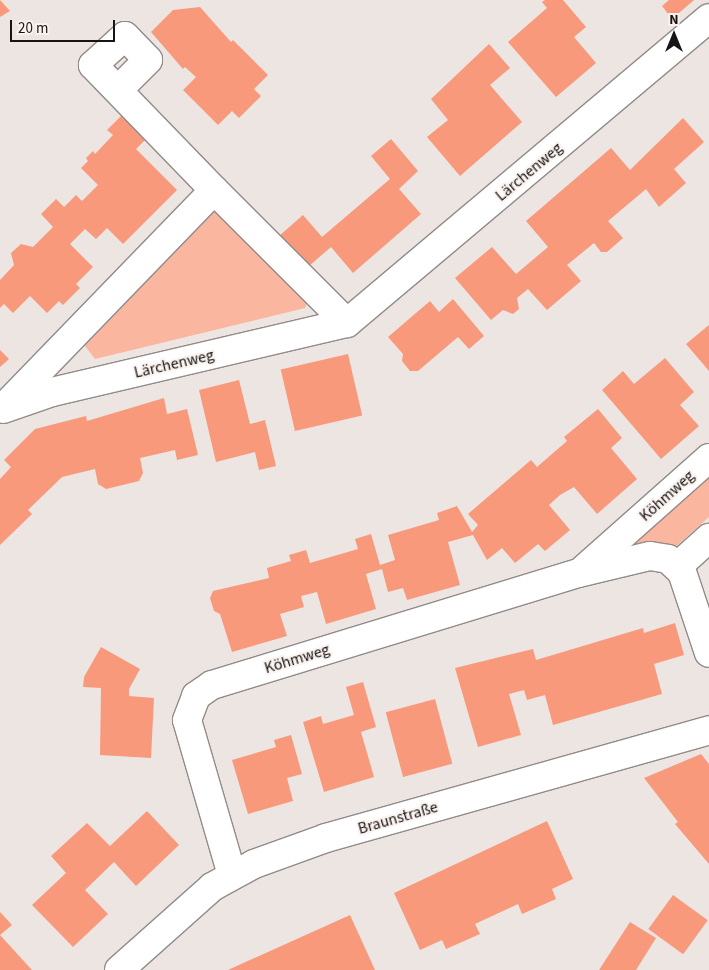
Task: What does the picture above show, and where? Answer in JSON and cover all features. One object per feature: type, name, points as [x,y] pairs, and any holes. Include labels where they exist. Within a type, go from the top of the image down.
[{"type":"street","name":"Lärchenweg","points":[[1,410],[52,392],[347,323],[709,18]]},
{"type":"street","points":[[118,90],[214,190],[347,323]]},
{"type":"street","name":"Lärchenweg","points":[[1,410],[214,190]]},
{"type":"street","name":"Köhmweg","points":[[579,573],[709,458]]},
{"type":"street","points":[[709,538],[678,566],[691,592],[709,652]]},
{"type":"street","name":"Köhmweg","points":[[232,875],[189,730],[189,711],[203,690],[579,573],[650,556],[662,556],[678,566]]},
{"type":"street","name":"Braunstraße","points":[[119,970],[195,900],[232,875],[300,846],[709,730]]},
{"type":"shaded area","points":[[216,206],[308,301],[305,308],[95,359],[82,342]]},
{"type":"shaded area","points":[[709,473],[709,517],[674,548],[662,544],[627,547]]},
{"type":"building","points":[[0,0],[10,11],[0,17]]},
{"type":"building","points":[[545,0],[563,0],[586,27],[574,37],[596,63],[556,97],[508,42],[547,8],[542,2]]},
{"type":"building","points":[[669,0],[694,0],[672,19],[662,6]]},
{"type":"building","points":[[200,7],[231,42],[233,40],[268,75],[254,89],[261,96],[239,118],[232,111],[218,125],[183,90],[196,77],[185,67],[183,69],[151,32],[173,10]]},
{"type":"building","points":[[489,44],[510,68],[490,85],[522,122],[460,176],[427,137],[448,120],[431,99]]},
{"type":"building","points":[[125,112],[149,136],[136,149],[177,190],[123,244],[107,228],[96,239],[85,229],[70,244],[93,267],[76,284],[80,288],[63,305],[59,301],[47,313],[30,296],[13,313],[4,304],[0,308],[0,280],[14,265],[11,253],[21,244],[33,247],[53,227],[41,214],[56,199],[64,207],[76,195],[82,201],[98,185],[81,168],[88,161],[86,158],[93,151],[95,154],[113,135],[107,130]]},
{"type":"building","points":[[683,118],[704,142],[674,169],[686,183],[659,207],[646,189],[608,221],[623,238],[607,252],[601,252],[594,243],[567,265],[581,281],[547,310],[528,289],[517,298],[519,309],[513,314],[503,310],[491,320],[455,278],[492,247],[516,274],[548,247],[526,221],[611,148],[630,170]]},
{"type":"building","points":[[391,139],[418,171],[399,189],[421,214],[353,273],[331,247],[309,266],[279,236],[303,215],[322,237],[390,179],[371,156]]},
{"type":"building","points":[[453,299],[484,336],[469,349],[458,337],[418,371],[410,371],[402,361],[403,354],[388,337],[430,301],[439,312]]},
{"type":"building","points":[[709,325],[709,371],[686,344]]},
{"type":"building","points":[[0,350],[9,359],[0,367]]},
{"type":"building","points":[[348,354],[362,415],[295,431],[281,370]]},
{"type":"building","points":[[665,358],[694,392],[680,405],[699,426],[661,459],[602,390],[623,371],[634,384]]},
{"type":"building","points":[[239,380],[250,424],[265,420],[276,466],[259,470],[255,452],[216,462],[199,390]]},
{"type":"building","points":[[164,398],[167,414],[187,409],[198,455],[177,460],[175,450],[140,458],[143,473],[139,481],[106,489],[98,484],[95,469],[62,477],[28,510],[32,514],[0,545],[0,479],[11,467],[4,460],[35,429],[86,416],[87,421]]},
{"type":"building","points":[[598,409],[622,438],[611,448],[637,479],[597,514],[574,487],[560,495],[549,505],[570,530],[545,551],[538,544],[515,563],[502,548],[487,560],[473,535],[448,542],[460,585],[407,600],[403,588],[388,592],[382,569],[366,574],[376,609],[326,624],[317,592],[301,596],[304,607],[280,614],[287,636],[232,652],[220,614],[214,611],[210,598],[213,591],[269,578],[267,568],[291,561],[289,555],[306,550],[310,563],[358,549],[355,539],[371,534],[380,565],[395,560],[388,535],[439,520],[437,513],[457,506],[472,532],[478,525],[468,514],[531,460],[537,467],[567,441],[564,437]]},
{"type":"building","points":[[675,623],[684,655],[654,664],[662,694],[553,725],[545,695],[527,700],[524,690],[509,694],[521,735],[478,747],[455,668],[533,649],[536,660],[643,628],[644,633]]},
{"type":"building","points":[[101,647],[140,669],[129,689],[129,696],[154,698],[151,758],[100,755],[101,688],[83,687],[84,677]]},
{"type":"building","points":[[363,682],[376,727],[361,732],[374,777],[324,792],[303,722],[321,716],[323,724],[354,715],[346,687]]},
{"type":"building","points":[[435,699],[452,764],[403,777],[386,712]]},
{"type":"building","points":[[291,735],[302,774],[287,778],[293,801],[248,814],[232,760],[276,747],[274,740]]},
{"type":"building","points":[[701,754],[709,764],[709,864],[675,824],[678,822],[644,778]]},
{"type":"building","points":[[147,811],[179,845],[136,886],[114,862],[85,890],[108,914],[73,947],[32,905],[66,873],[51,856],[87,823],[110,846]]},
{"type":"building","points":[[547,821],[573,879],[552,889],[556,899],[522,914],[518,904],[475,924],[480,934],[446,949],[442,940],[420,950],[394,893]]},
{"type":"building","points":[[673,895],[708,920],[683,954],[648,929]]},
{"type":"building","points":[[0,912],[12,925],[0,935]]},
{"type":"building","points":[[350,915],[375,970],[228,970],[241,964]]},
{"type":"building","points":[[630,922],[656,938],[636,970],[599,970]]},
{"type":"building","points":[[0,935],[32,970],[0,970]]}]
